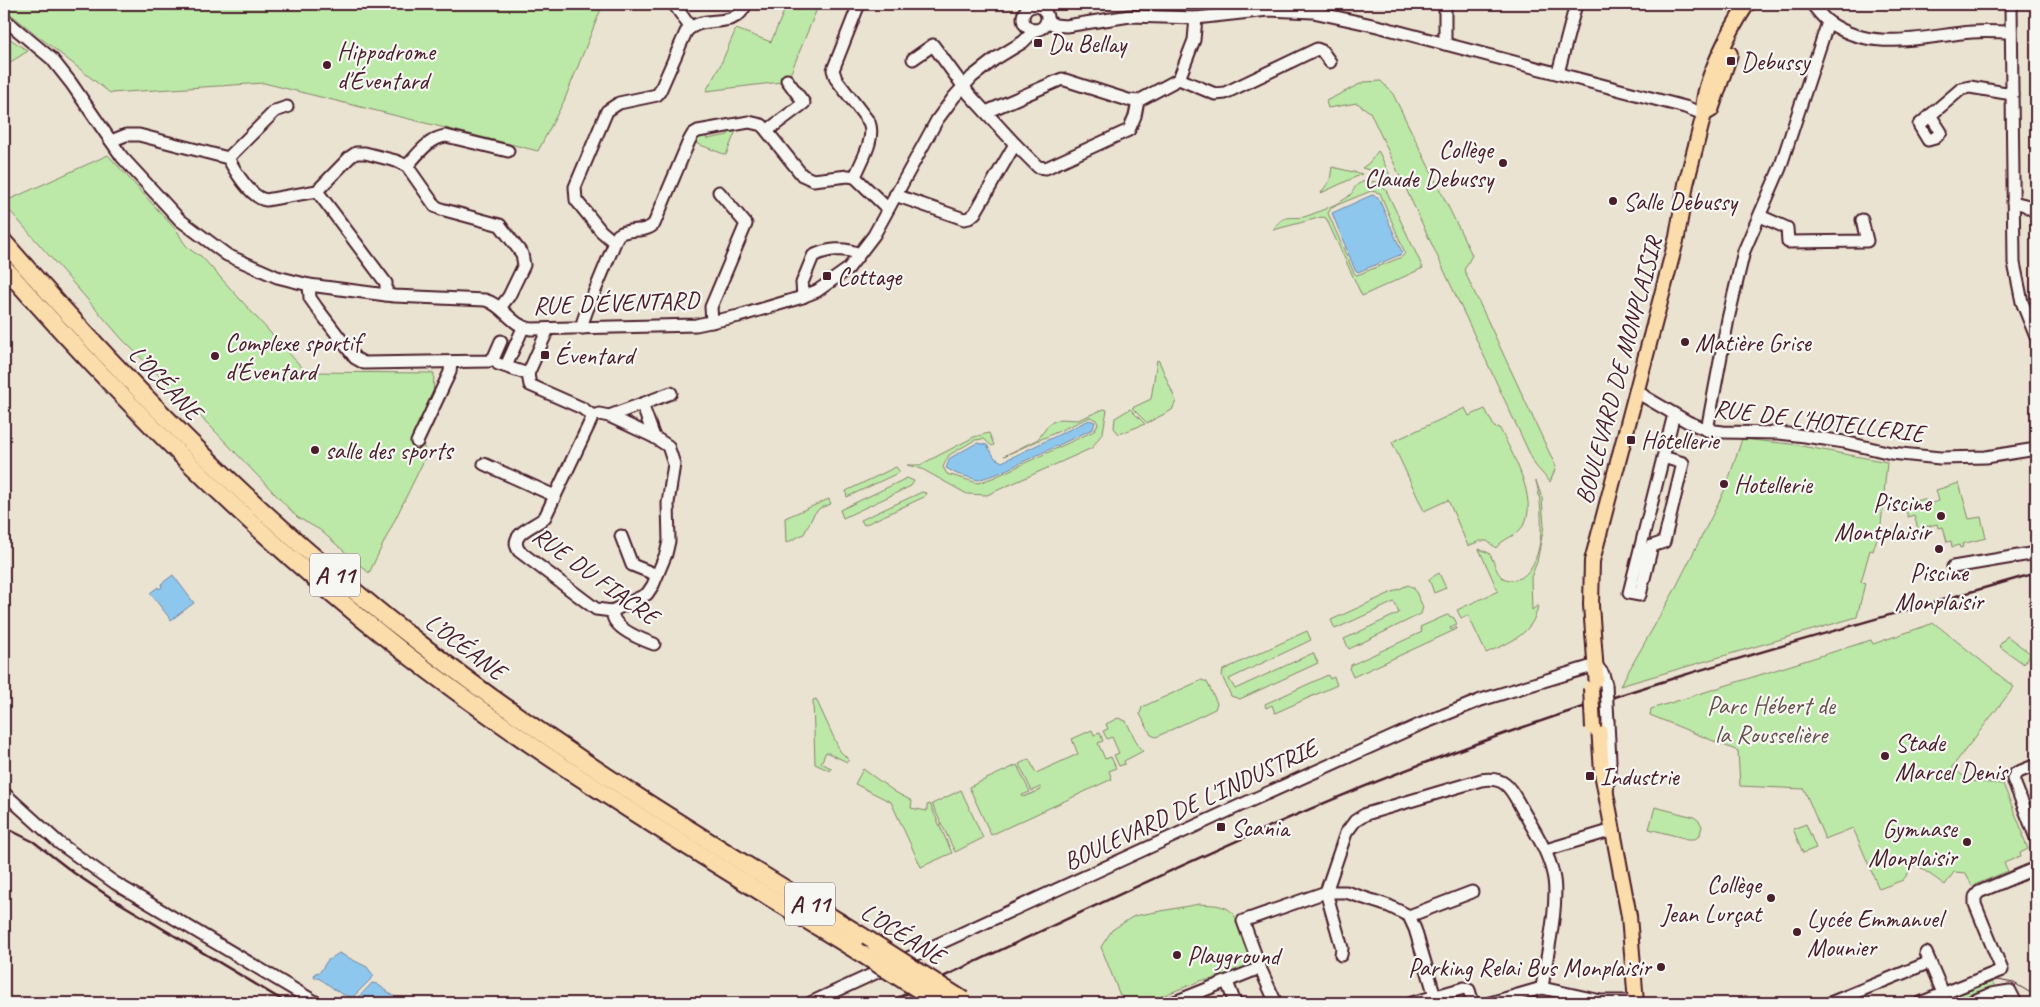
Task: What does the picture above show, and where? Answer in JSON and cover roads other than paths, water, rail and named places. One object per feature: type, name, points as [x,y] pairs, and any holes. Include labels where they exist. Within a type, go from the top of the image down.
[{"type":"highway","name":"L’OCÉANE","points":[[4,242],[80,328],[172,425],[275,523],[323,565],[432,653],[496,700],[594,767],[966,1002]]},
{"type":"highway","name":"L’OCÉANE","points":[[4,267],[164,439],[279,548],[402,650],[493,717],[609,796],[940,1003]]},
{"type":"main road","name":"BOULEVARD DE MONPLAISIR","points":[[1633,1002],[1600,754],[1598,686],[1592,665],[1590,588],[1592,561],[1677,237],[1686,184],[1704,114],[1702,105],[1708,83],[1747,4]]},
{"type":"main road","name":"BOULEVARD DE MONPLAISIR","points":[[1704,114],[1711,110],[1735,41],[1754,4]]},
{"type":"main road","name":"BOULEVARD DE MONPLAISIR","points":[[1600,725],[1596,775],[1610,831]]},
{"type":"street","points":[[674,4],[690,27]]},
{"type":"street","points":[[614,242],[601,231],[576,200],[575,187],[607,111],[619,103],[657,95],[690,27],[699,23],[736,17],[746,4]]},
{"type":"street","points":[[854,177],[870,139],[871,128],[869,122],[836,79],[833,70],[859,4]]},
{"type":"street","points":[[1146,4],[1146,16]]},
{"type":"street","points":[[1444,4],[1445,44]]},
{"type":"street","points":[[1558,73],[1576,4]]},
{"type":"street","points":[[1812,4],[1828,22],[1850,34],[1886,42],[1910,41],[1973,32],[2011,32]]},
{"type":"street","points":[[2011,4],[2013,202],[2016,274],[2022,302],[2036,337]]},
{"type":"street","points":[[1042,5],[1047,21],[1041,28],[1030,32],[1023,21],[1021,8],[1042,5]]},
{"type":"street","points":[[1047,21],[1066,26],[1122,17],[1196,18],[1296,7],[1558,73],[1685,107],[1704,114]]},
{"type":"street","points":[[986,112],[1062,79],[1128,100],[1138,101],[1179,79],[1194,40],[1196,18]]},
{"type":"street","name":"RUE D'ÉVENTARD","points":[[4,19],[52,59],[122,157],[180,220],[227,255],[278,277],[309,286],[386,295],[494,302],[515,323],[524,328],[548,329],[681,326],[712,322],[803,297],[822,288],[848,269],[874,235],[937,120],[963,86],[995,59],[1023,42],[1030,32]]},
{"type":"street","points":[[1707,430],[1744,251],[1793,133],[1828,22]]},
{"type":"street","points":[[913,59],[933,45],[963,86],[1038,167],[1046,168],[1129,130],[1135,116],[1138,101]]},
{"type":"street","points":[[1179,79],[1215,94],[1225,93],[1317,49],[1322,50],[1330,62]]},
{"type":"street","points":[[768,130],[804,103],[786,80]]},
{"type":"street","points":[[1930,115],[1964,88],[2012,94]]},
{"type":"street","points":[[228,158],[275,111],[288,106]]},
{"type":"street","points":[[583,328],[585,316],[614,242],[622,232],[645,230],[654,224],[692,134],[704,128],[749,122],[762,125],[768,130],[802,175],[808,179],[854,177],[888,209]]},
{"type":"street","points":[[111,141],[126,135],[139,135],[228,158],[235,172],[259,198],[266,200],[317,191],[356,153],[365,153],[396,161],[407,166],[435,206],[500,225],[522,254],[524,266],[509,296],[500,308]]},
{"type":"street","points":[[407,166],[428,143],[440,136],[508,151]]},
{"type":"street","points":[[895,195],[964,219],[969,218],[975,213],[1015,144]]},
{"type":"street","points":[[317,191],[386,283],[386,295]]},
{"type":"street","points":[[712,322],[711,307],[746,224],[719,192]]},
{"type":"street","points":[[2013,202],[2025,205],[2036,212]]},
{"type":"street","points":[[1760,216],[1786,228],[1788,242],[1867,240],[1862,220]]},
{"type":"street","points":[[803,297],[802,283],[813,256],[822,252],[843,250],[860,254]]},
{"type":"street","points":[[309,286],[310,298],[355,358],[364,364],[489,361],[528,374]]},
{"type":"street","points":[[506,366],[524,328]]},
{"type":"street","points":[[548,329],[528,374],[530,385],[582,408],[593,416],[599,414],[609,416],[654,437],[668,446],[673,455],[674,464],[668,509],[669,541],[657,575],[647,594],[612,611]]},
{"type":"street","points":[[489,361],[494,357],[501,340]]},
{"type":"street","points":[[417,442],[450,372],[450,362]]},
{"type":"street","name":"RUE DE L'HOTELLERIE","points":[[1637,390],[1674,414],[1707,430],[1788,434],[1844,442],[1891,454],[1940,458],[1978,457],[2036,449]]},
{"type":"street","points":[[609,416],[671,393]]},
{"type":"street","points":[[642,404],[654,437]]},
{"type":"street","points":[[1663,457],[1683,462],[1664,542],[1652,546],[1640,595],[1629,593],[1663,457],[1674,414]]},
{"type":"street","name":"RUE DU FIACRE","points":[[593,416],[545,517],[541,522],[525,529],[516,541],[516,546],[519,551],[596,608],[612,611],[614,620],[620,627],[638,638],[654,644]]},
{"type":"street","points":[[484,464],[555,496]]},
{"type":"street","points":[[621,536],[632,565],[657,575]]},
{"type":"street","points":[[1953,567],[2036,553]]},
{"type":"street","name":"BOULEVARD DE L'INDUSTRIE","points":[[810,1003],[1241,804],[1402,733],[1481,700],[1592,665]]},
{"type":"street","points":[[2036,765],[2016,774],[2013,780],[2036,838]]},
{"type":"street","points":[[1340,955],[1342,948],[1326,892],[1346,833],[1360,817],[1481,780],[1498,779],[1510,788],[1546,850],[1553,874],[1555,890],[1542,988],[1490,1003]]},
{"type":"street","points":[[4,793],[59,842],[115,884],[317,1003]]},
{"type":"street","points":[[1546,850],[1610,831]]},
{"type":"street","points":[[2016,1003],[1974,904],[1975,897],[1979,892],[2036,868]]},
{"type":"street","points":[[1276,1003],[1260,968],[1243,920],[1326,892],[1346,892],[1389,906],[1409,916],[1415,929],[1436,1000]]},
{"type":"street","points":[[1409,916],[1472,892]]},
{"type":"street","points":[[1830,1003],[1928,957],[1943,993]]},
{"type":"street","points":[[1172,1003],[1227,982],[1230,978],[1260,968]]},
{"type":"street","points":[[1920,1003],[2002,970]]},
{"type":"street","points":[[1227,982],[1235,1003]]},
{"type":"street","points":[[1412,1003],[1436,1000],[1466,988],[1469,990],[1473,1003]]},
{"type":"street","name":"BOULEVARD DE MONPLAISIR","points":[[1542,988],[1610,1003],[1633,1002]]},
{"type":"street","points":[[1969,1003],[1991,994],[2010,992]]},
{"type":"water","points":[[1372,195],[1378,197],[1402,252],[1400,255],[1358,272],[1355,270],[1332,213]]},
{"type":"water","points":[[1089,420],[1095,422],[1093,429],[997,474],[978,480],[957,474],[946,468],[950,458],[977,443],[987,445],[995,458],[1002,462]]},
{"type":"water","points":[[173,575],[194,603],[171,620],[150,593],[158,587],[159,589],[162,587],[161,584]]},
{"type":"water","points":[[339,953],[367,967],[374,976],[353,997],[342,994],[324,981],[314,977],[315,973],[320,972],[327,961]]},
{"type":"water","points":[[372,983],[377,984],[403,1003],[363,1003],[357,999]]},
{"type":"tram line","points":[[1936,1003],[1997,980],[2014,983],[2036,996]]},
{"type":"tram line","points":[[1956,1003],[1974,995]]},
{"type":"railway","points":[[886,1003],[1237,841],[1308,810],[1451,753],[1523,727],[1668,680],[2036,573]]},
{"type":"railway","points":[[4,827],[34,842],[74,873],[113,899],[287,1003]]},
{"type":"place","name":"Du Bellay","points":[[1038,43]]},
{"type":"place","name":"Debussy","points":[[1731,61]]},
{"type":"place","name":"Hippodrome d'Éventard","points":[[327,65]]},
{"type":"place","name":"Collège Claude Debussy","points":[[1503,163]]},
{"type":"place","name":"Salle Debussy","points":[[1613,201]]},
{"type":"place","name":"Cottage","points":[[827,276]]},
{"type":"place","name":"Matière Grise","points":[[1685,342]]},
{"type":"place","name":"Éventard","points":[[545,355]]},
{"type":"place","name":"Complexe sportif d'Éventard","points":[[215,356]]},
{"type":"place","name":"Hôtellerie","points":[[1631,440]]},
{"type":"place","name":"salle des sports","points":[[315,450]]},
{"type":"place","name":"Hotellerie","points":[[1724,484]]},
{"type":"place","name":"Piscine Montplaisir","points":[[1941,516]]},
{"type":"place","name":"Piscine Monplaisir","points":[[1939,549]]},
{"type":"place","name":"Stade Marcel Denis","points":[[1885,756]]},
{"type":"place","name":"Industrie","points":[[1590,776]]},
{"type":"place","name":"Scania","points":[[1221,827]]},
{"type":"place","name":"Gymnase Monplaisir","points":[[1967,842]]},
{"type":"place","name":"Collège Jean Lurçat","points":[[1771,898]]},
{"type":"place","name":"Lycée Emmanuel Mounier","points":[[1797,932]]},
{"type":"place","name":"Playground","points":[[1177,955]]},
{"type":"place","name":"Parking Relai Bus Monplaisir","points":[[1661,967]]},
{"type":"park label","name":"Parc Hébert de la Rousselière","points":[[1771,720]]}]
